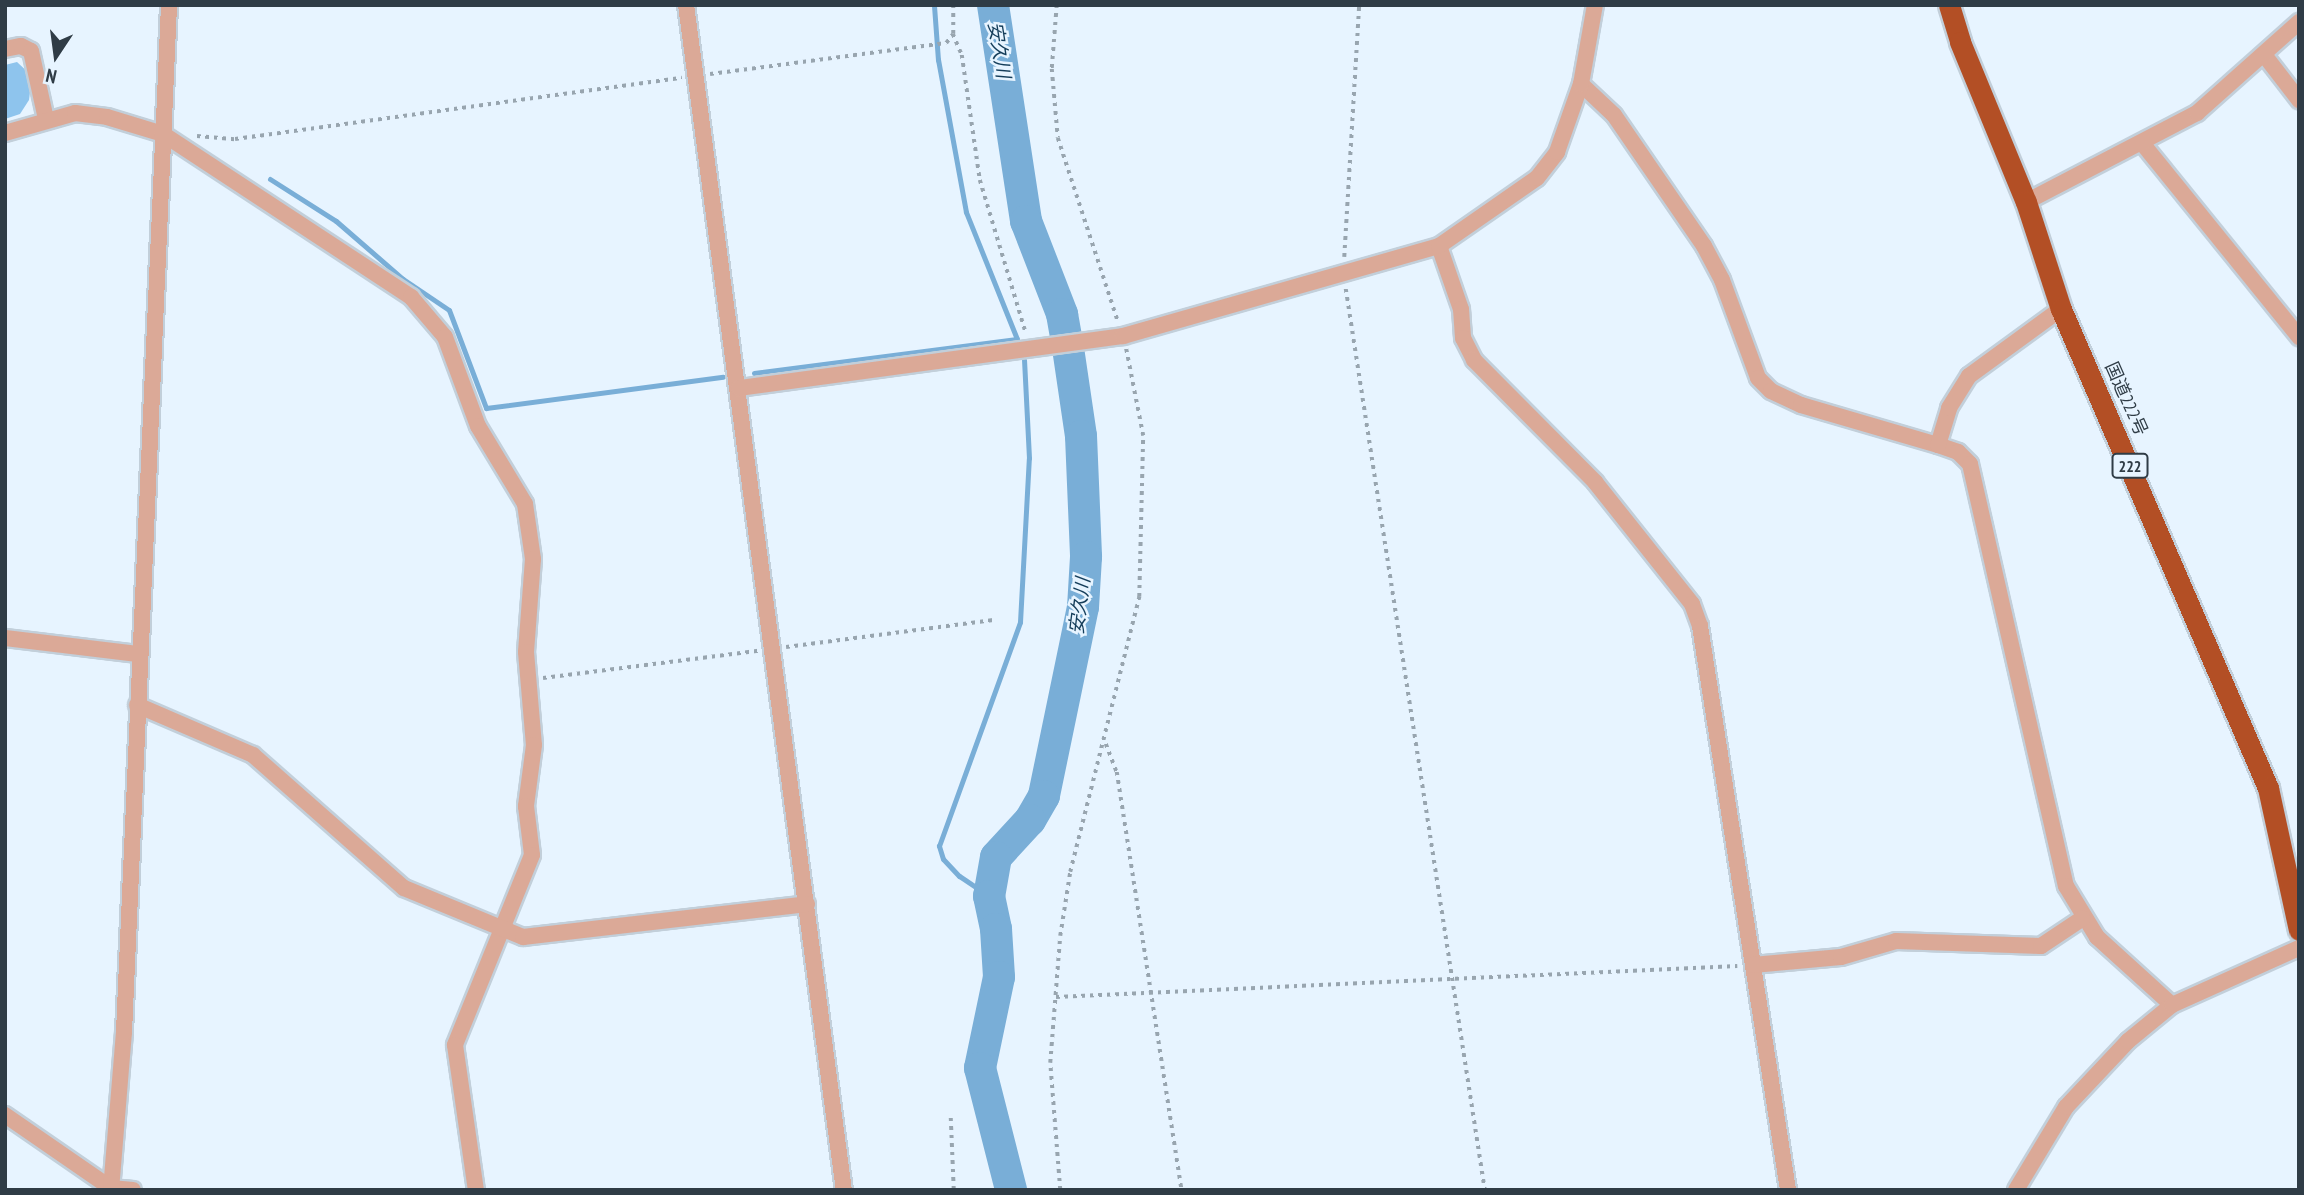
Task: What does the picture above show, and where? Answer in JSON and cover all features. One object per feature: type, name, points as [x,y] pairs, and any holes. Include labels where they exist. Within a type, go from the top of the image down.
[{"type":"highway","name":"国道222号","points":[[1949,5],[1960,42],[2026,202],[2061,309],[2268,788],[2299,929]]},
{"type":"street","points":[[111,1189],[124,1032],[138,654],[169,5]]},
{"type":"street","points":[[686,5],[844,1190]]},
{"type":"street","points":[[739,388],[1123,336],[1188,321],[1343,271],[1439,246],[1537,178],[1557,152],[1581,84],[1595,5]]},
{"type":"street","points":[[2026,202],[2197,113],[2265,56],[2299,22]]},
{"type":"street","points":[[5,49],[21,46],[31,51],[46,119]]},
{"type":"street","points":[[2265,56],[2299,100]]},
{"type":"street","points":[[1581,84],[1614,115],[1704,247],[1722,280],[1758,378],[1771,391],[1801,405],[1958,452],[1970,464],[2066,886],[2082,918],[2172,1005]]},
{"type":"street","points":[[5,133],[46,119],[75,113],[107,117],[163,134],[411,297],[445,337],[478,426],[525,504],[532,529],[527,681],[534,744],[526,806],[532,855],[505,928],[455,1045],[476,1190]]},
{"type":"street","points":[[2142,143],[2299,337]]},
{"type":"street","points":[[1439,246],[1461,309],[1463,338],[1474,360],[1595,482],[1692,604],[1700,626],[1787,1190]]},
{"type":"street","points":[[1938,445],[1949,408],[1969,376],[2061,309]]},
{"type":"street","points":[[5,638],[138,654]]},
{"type":"street","points":[[137,705],[253,755],[404,888],[523,937],[807,904]]},
{"type":"street","points":[[1753,965],[1841,957],[1896,941],[2040,946],[2082,918]]},
{"type":"street","points":[[2017,1190],[2066,1107],[2128,1041],[2172,1005],[2299,948]]},
{"type":"street","points":[[5,1115],[111,1189],[133,1190]]},
{"type":"path","points":[[953,5],[953,34],[962,55],[980,180],[1030,347]]},
{"type":"path","points":[[1057,5],[1052,69],[1058,138],[1123,336],[1143,436],[1142,542],[1131,640],[1070,872],[1056,997],[1050,1063],[1060,1190]]},
{"type":"path","points":[[1359,5],[1343,271],[1485,1190]]},
{"type":"path","points":[[163,134],[235,139],[927,46],[946,43],[953,34]]},
{"type":"path","points":[[527,681],[993,620]]},
{"type":"path","points":[[1106,743],[1117,772],[1182,1190]]},
{"type":"path","points":[[1056,997],[1151,990],[1753,965]]},
{"type":"path","points":[[951,1118],[954,1190]]},
{"type":"shaded area","points":[[17,62],[32,76],[29,100],[20,114],[5,119],[5,65]]},
{"type":"waterway","points":[[754,373],[1017,339],[966,212],[938,60],[934,5]]},
{"type":"waterway","name":"安久川","points":[[993,5],[1026,221],[1062,314],[1068,348],[1081,436],[1086,557],[1083,607],[1044,796],[1030,820],[996,857],[989,896],[996,929],[999,977],[980,1068],[1011,1190]]},
{"type":"waterway","points":[[270,179],[336,221],[403,279],[449,310],[486,408],[723,377]]},
{"type":"waterway","points":[[989,896],[959,876],[943,859],[939,846],[1020,622],[1029,458],[1024,360]]}]
